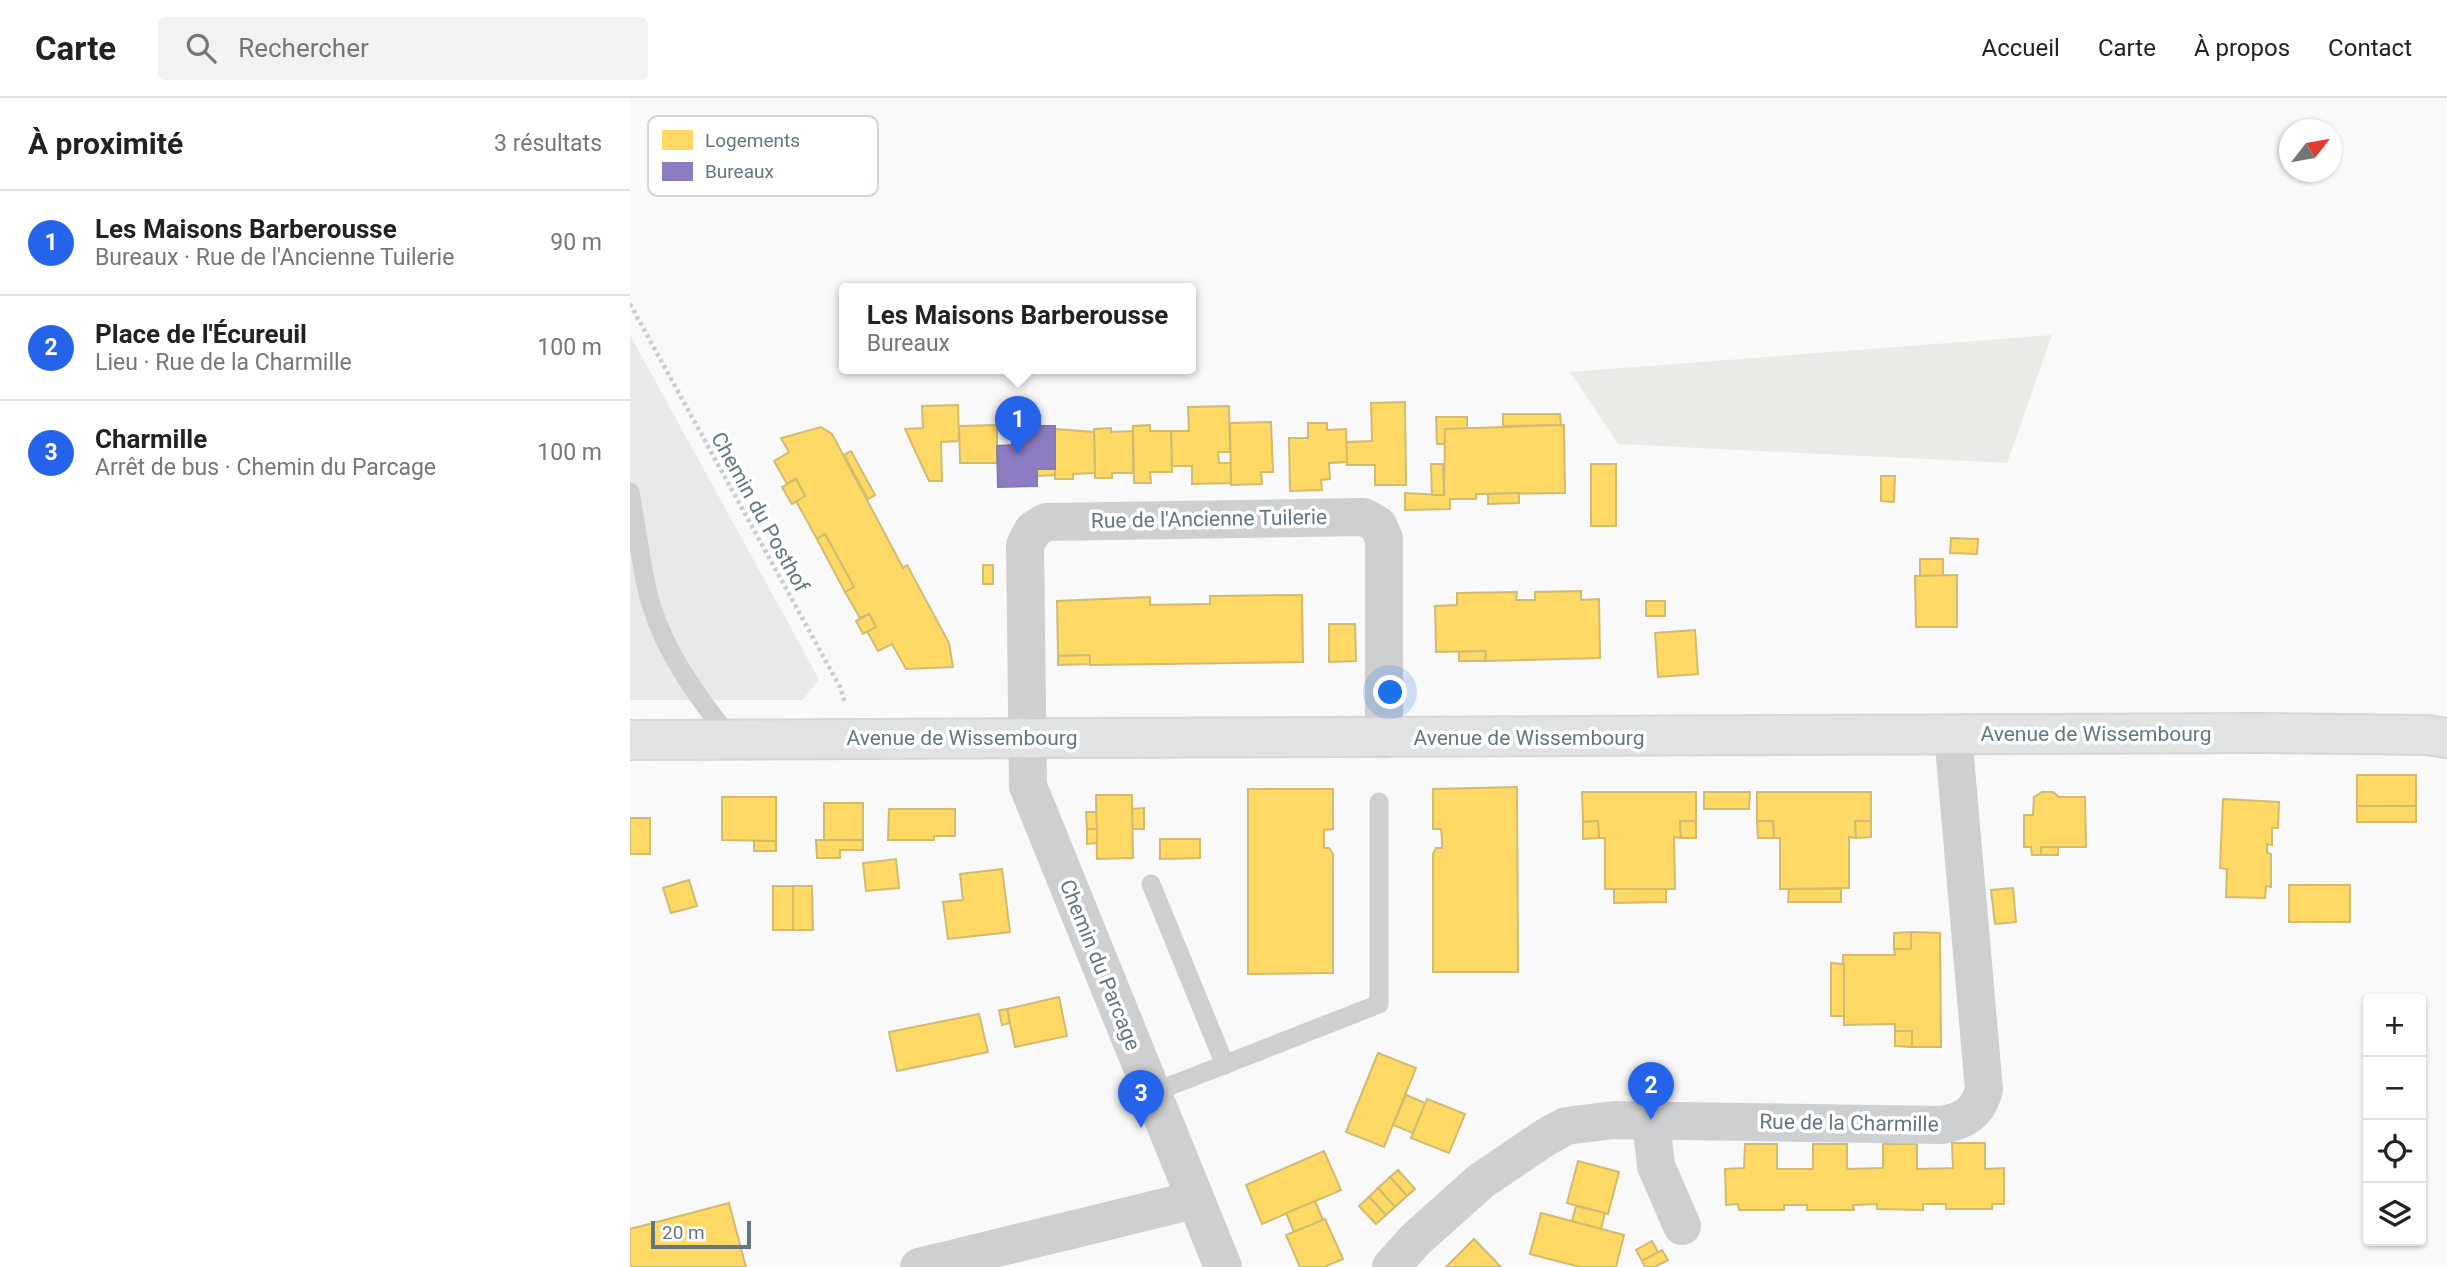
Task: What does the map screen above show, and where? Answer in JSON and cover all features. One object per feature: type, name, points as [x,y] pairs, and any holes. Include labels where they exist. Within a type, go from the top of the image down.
[{"type":"main road","name":"Avenue de Wissembourg","points":[[630,740],[1028,736],[1384,739],[1952,734],[2440,735]]},
{"type":"street","name":"Rue de l'Ancienne Tuilerie","points":[[1028,736],[1025,545],[1033,530],[1046,522],[1364,517],[1378,525],[1384,539],[1384,739]]},
{"type":"street","name":"Rue de la Charmille","points":[[1391,1267],[1481,1181],[1546,1137],[1584,1122],[1651,1120],[1942,1125],[1958,1122],[1980,1105],[1984,1090],[1952,734]]},
{"type":"street","name":"Chemin du Parcage","points":[[1028,736],[1028,786],[1223,1267]]},
{"type":"street","points":[[1651,1120],[1656,1166],[1682,1226]]},
{"type":"street","points":[[919,1267],[1194,1200]]},
{"type":"lane","points":[[630,492],[647,591],[659,626],[682,672],[731,739]]},
{"type":"lane","points":[[1152,1093],[1379,1004],[1379,802]]},
{"type":"lane","points":[[1152,884],[1225,1065]]},
{"type":"path","name":"Chemin du Posthof","points":[[630,304],[841,687],[852,738]]},
{"type":"shaded area","points":[[630,335],[819,679],[803,700],[630,700]]},
{"type":"shaded area","points":[[2052,335],[2007,463],[1618,444],[1570,372]]},
{"type":"building: Logements","points":[[1405,402],[1406,485],[1375,485],[1375,465],[1347,465],[1346,442],[1372,441],[1371,403]]},
{"type":"building: Logements","points":[[958,405],[959,441],[941,442],[942,481],[929,481],[905,429],[923,428],[922,406]]},
{"type":"building: Logements","points":[[1229,406],[1230,452],[1218,452],[1219,463],[1231,463],[1231,483],[1192,484],[1192,466],[1172,466],[1171,431],[1189,431],[1188,407]]},
{"type":"building: Logements","points":[[1503,414],[1560,414],[1561,425],[1503,426]]},
{"type":"building: Logements","points":[[1436,417],[1467,417],[1467,429],[1445,429],[1446,444],[1437,444]]},
{"type":"building: Logements","points":[[1271,422],[1273,472],[1261,472],[1262,484],[1231,485],[1230,423]]},
{"type":"building: Logements","points":[[1308,423],[1327,423],[1327,430],[1346,429],[1347,462],[1329,463],[1330,479],[1321,480],[1322,490],[1290,491],[1289,438],[1308,438]]},
{"type":"building: Logements","points":[[997,425],[997,463],[960,463],[959,426]]},
{"type":"building: Logements","points":[[1150,425],[1150,431],[1171,431],[1172,472],[1150,472],[1151,483],[1134,483],[1133,426]]},
{"type":"building: Logements","points":[[1564,425],[1565,493],[1476,494],[1476,499],[1450,499],[1450,509],[1405,510],[1405,493],[1444,495],[1445,429]]},
{"type":"building: Logements","points":[[821,427],[832,434],[903,568],[907,565],[949,643],[953,667],[906,669],[892,644],[878,651],[867,631],[876,627],[869,614],[860,618],[845,592],[854,587],[825,534],[817,539],[796,501],[805,496],[796,479],[787,484],[774,461],[789,452],[781,438]]},
{"type":"building: Logements","points":[[1111,428],[1111,432],[1133,431],[1133,473],[1112,473],[1112,478],[1095,478],[1094,429]]},
{"type":"building: Logements","points":[[1055,429],[1094,432],[1095,473],[1073,474],[1073,479],[1055,479]]},
{"type":"building: Logements","points":[[851,451],[875,495],[868,499],[844,455]]},
{"type":"building: Logements","points":[[1431,464],[1443,464],[1444,495],[1432,495]]},
{"type":"building: Logements","points":[[1591,464],[1616,464],[1616,526],[1591,526]]},
{"type":"building: Logements","points":[[1037,469],[1055,469],[1055,475],[1037,476]]},
{"type":"building: Logements","points":[[1881,476],[1895,476],[1894,502],[1881,501]]},
{"type":"building: Logements","points":[[796,479],[805,496],[792,504],[782,487]]},
{"type":"building: Logements","points":[[1519,493],[1519,503],[1488,504],[1488,494]]},
{"type":"building: Logements","points":[[825,534],[854,587],[845,592],[817,539]]},
{"type":"building: Logements","points":[[1951,538],[1978,539],[1977,554],[1950,553]]},
{"type":"building: Logements","points":[[1920,559],[1943,559],[1943,576],[1920,576]]},
{"type":"building: Logements","points":[[983,565],[993,565],[993,584],[983,584]]},
{"type":"building: Logements","points":[[1957,575],[1957,627],[1916,627],[1915,576]]},
{"type":"building: Logements","points":[[1581,591],[1581,600],[1599,599],[1600,658],[1485,661],[1486,651],[1436,652],[1435,606],[1457,605],[1457,593],[1517,592],[1516,600],[1535,600],[1535,592]]},
{"type":"building: Logements","points":[[1302,595],[1303,662],[1090,665],[1090,655],[1058,656],[1057,601],[1150,597],[1150,605],[1210,604],[1210,596]]},
{"type":"building: Logements","points":[[1646,601],[1665,601],[1665,616],[1646,616]]},
{"type":"building: Logements","points":[[869,614],[876,627],[863,634],[856,621]]},
{"type":"building: Logements","points":[[1329,624],[1355,624],[1356,661],[1329,662]]},
{"type":"building: Logements","points":[[1695,630],[1698,674],[1658,677],[1655,633]]},
{"type":"building: Logements","points":[[1486,651],[1485,661],[1459,661],[1459,652]]},
{"type":"building: Logements","points":[[1090,655],[1090,664],[1058,665],[1058,656]]},
{"type":"building: Logements","points":[[2357,775],[2416,775],[2416,806],[2357,806]]},
{"type":"building: Logements","points":[[1517,787],[1518,972],[1433,972],[1433,854],[1436,848],[1442,848],[1442,840],[1441,829],[1433,829],[1433,789]]},
{"type":"building: Logements","points":[[1248,789],[1333,789],[1333,829],[1324,830],[1324,848],[1329,848],[1333,854],[1333,973],[1248,974]]},
{"type":"building: Logements","points":[[1582,792],[1696,792],[1696,821],[1680,821],[1681,838],[1674,837],[1675,889],[1605,889],[1605,838],[1599,838],[1598,821],[1583,822]]},
{"type":"building: Logements","points":[[1704,792],[1750,792],[1749,809],[1704,809]]},
{"type":"building: Logements","points":[[1757,792],[1871,792],[1871,821],[1855,821],[1856,838],[1849,837],[1849,888],[1780,889],[1780,838],[1774,838],[1773,821],[1757,821]]},
{"type":"building: Logements","points":[[2042,792],[2053,792],[2059,797],[2085,797],[2086,847],[2041,847],[2041,855],[2032,855],[2031,847],[2024,847],[2024,815],[2033,815],[2034,797]]},
{"type":"building: Logements","points":[[1096,795],[1132,795],[1133,858],[1097,859]]},
{"type":"building: Logements","points":[[722,797],[776,797],[776,841],[722,840]]},
{"type":"building: Logements","points":[[2223,799],[2279,802],[2278,828],[2272,828],[2272,845],[2267,844],[2267,853],[2271,854],[2271,887],[2266,886],[2265,898],[2226,897],[2227,869],[2220,868]]},
{"type":"building: Logements","points":[[824,803],[863,803],[863,840],[824,840]]},
{"type":"building: Logements","points":[[2357,806],[2416,806],[2416,822],[2357,822]]},
{"type":"building: Logements","points":[[1144,808],[1144,829],[1133,829],[1132,809]]},
{"type":"building: Logements","points":[[889,809],[955,809],[955,836],[934,836],[934,840],[888,840]]},
{"type":"building: Logements","points":[[1086,812],[1096,812],[1097,829],[1087,829]]},
{"type":"building: Logements","points":[[630,818],[650,818],[650,854],[630,854]]},
{"type":"building: Logements","points":[[1598,821],[1599,838],[1583,839],[1583,822]]},
{"type":"building: Logements","points":[[1680,821],[1696,821],[1696,838],[1681,838]]},
{"type":"building: Logements","points":[[1757,821],[1773,821],[1774,838],[1758,838]]},
{"type":"building: Logements","points":[[1855,821],[1871,821],[1871,837],[1856,838]]},
{"type":"building: Logements","points":[[1087,829],[1097,829],[1097,843],[1087,844]]},
{"type":"building: Logements","points":[[1160,839],[1200,839],[1200,858],[1160,859]]},
{"type":"building: Logements","points":[[816,840],[863,840],[863,850],[840,850],[840,858],[817,858]]},
{"type":"building: Logements","points":[[754,841],[776,841],[776,851],[754,851]]},
{"type":"building: Logements","points":[[2041,847],[2058,847],[2058,855],[2041,855]]},
{"type":"building: Logements","points":[[896,859],[899,888],[866,891],[863,863]]},
{"type":"building: Logements","points":[[1002,869],[1010,932],[948,939],[943,902],[963,900],[960,874]]},
{"type":"building: Logements","points":[[689,880],[697,906],[671,913],[663,888]]},
{"type":"building: Logements","points":[[2289,885],[2350,885],[2350,922],[2289,922]]},
{"type":"building: Logements","points":[[773,886],[793,886],[793,930],[773,930]]},
{"type":"building: Logements","points":[[793,886],[812,886],[813,930],[793,930]]},
{"type":"building: Logements","points":[[2013,888],[2016,922],[1995,924],[1991,890]]},
{"type":"building: Logements","points":[[1614,889],[1666,889],[1666,902],[1614,903]]},
{"type":"building: Logements","points":[[1789,889],[1841,889],[1841,902],[1788,902]]},
{"type":"building: Logements","points":[[1911,932],[1940,933],[1941,1047],[1912,1047],[1912,1031],[1895,1031],[1895,1024],[1844,1025],[1843,955],[1895,955],[1894,949],[1911,949]]},
{"type":"building: Logements","points":[[1911,932],[1911,949],[1894,949],[1894,933]]},
{"type":"building: Logements","points":[[1831,963],[1844,964],[1844,1016],[1831,1016]]},
{"type":"building: Logements","points":[[1059,997],[1067,1036],[1015,1047],[1007,1009]]},
{"type":"building: Logements","points":[[1007,1009],[1010,1023],[1002,1025],[999,1010]]},
{"type":"building: Logements","points":[[979,1014],[988,1052],[897,1071],[889,1032]]},
{"type":"building: Logements","points":[[1895,1031],[1912,1031],[1912,1047],[1895,1046]]},
{"type":"building: Logements","points":[[1378,1053],[1416,1068],[1384,1147],[1346,1132]]},
{"type":"building: Logements","points":[[1406,1095],[1425,1103],[1413,1133],[1393,1125]]},
{"type":"building: Logements","points":[[1427,1099],[1465,1114],[1449,1153],[1411,1138]]},
{"type":"building: Logements","points":[[1952,1143],[1985,1143],[1985,1169],[2004,1168],[2004,1204],[1992,1204],[1992,1209],[1946,1209],[1946,1204],[1923,1204],[1923,1210],[1877,1209],[1877,1204],[1853,1205],[1854,1210],[1807,1210],[1807,1205],[1784,1205],[1784,1210],[1739,1210],[1738,1204],[1726,1205],[1725,1169],[1744,1168],[1745,1144],[1777,1144],[1777,1169],[1813,1169],[1813,1144],[1847,1144],[1847,1169],[1883,1168],[1883,1144],[1917,1144],[1917,1169],[1953,1168]]},
{"type":"building: Logements","points":[[1324,1151],[1341,1190],[1262,1224],[1246,1185]]},
{"type":"building: Logements","points":[[1578,1161],[1619,1172],[1608,1214],[1567,1203]]},
{"type":"building: Logements","points":[[1398,1170],[1415,1189],[1407,1196],[1390,1177]]},
{"type":"building: Logements","points":[[1390,1177],[1407,1196],[1395,1207],[1378,1188]]},
{"type":"building: Logements","points":[[1378,1188],[1395,1207],[1386,1215],[1369,1197]]},
{"type":"building: Logements","points":[[1369,1197],[1386,1215],[1376,1224],[1359,1206]]},
{"type":"building: Logements","points":[[1315,1201],[1323,1220],[1294,1232],[1286,1213]]},
{"type":"building: Logements","points":[[729,1203],[746,1267],[630,1267],[630,1229]]},
{"type":"building: Logements","points":[[1576,1206],[1605,1213],[1601,1229],[1572,1221]]},
{"type":"building: Logements","points":[[1541,1213],[1624,1235],[1616,1267],[1580,1267],[1530,1254]]},
{"type":"building: Logements","points":[[1325,1219],[1343,1259],[1324,1267],[1300,1267],[1286,1235]]},
{"type":"building: Logements","points":[[1474,1239],[1501,1267],[1446,1267]]},
{"type":"building: Logements","points":[[1652,1241],[1658,1252],[1642,1261],[1636,1250]]},
{"type":"building: Logements","points":[[1662,1250],[1668,1260],[1655,1267],[1645,1267],[1642,1261]]},
{"type":"building: Bureaux","points":[[1012,415],[1040,415],[1040,426],[1055,426],[1055,469],[1037,469],[1037,486],[998,487],[997,446],[1012,445]]},
{"type":"place","name":"Les Maisons Barberousse","points":[[1018,454]]},
{"type":"place","name":"Place de l'Écureuil","points":[[1651,1120]]},
{"type":"place","name":"Charmille","points":[[1141,1128]]}]
